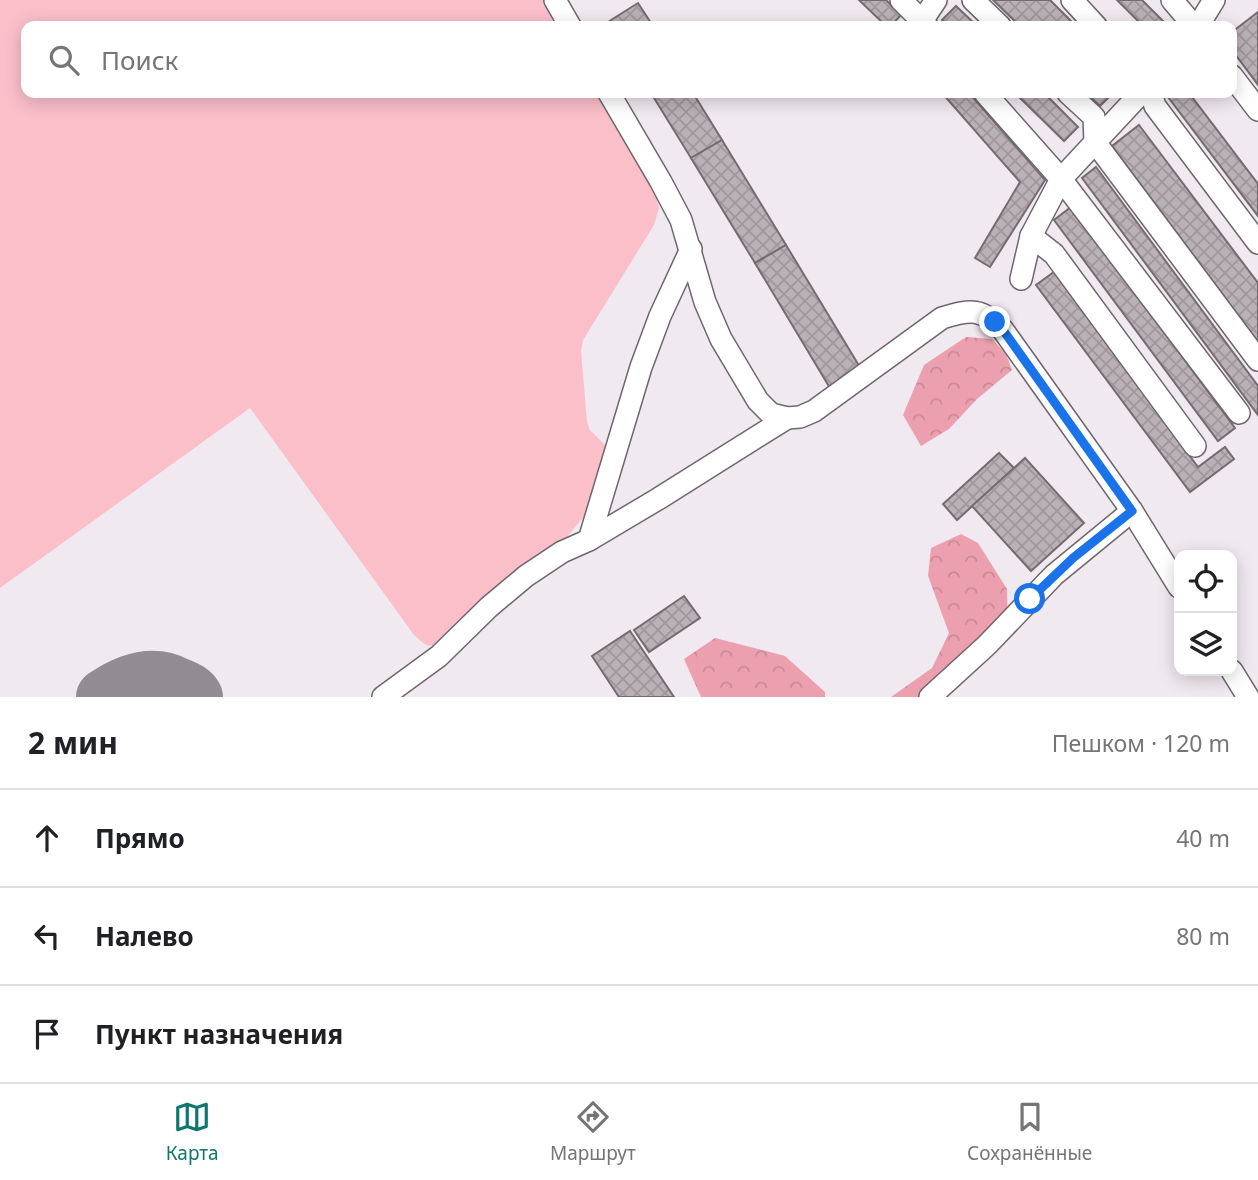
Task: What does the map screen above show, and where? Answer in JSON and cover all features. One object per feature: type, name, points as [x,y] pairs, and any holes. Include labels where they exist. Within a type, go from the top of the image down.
[{"type":"lane","points":[[555,0],[567,21]]},
{"type":"lane","points":[[901,0],[921,21]]},
{"type":"lane","points":[[926,21],[936,0]]},
{"type":"lane","points":[[973,0],[995,21]]},
{"type":"lane","points":[[1072,0],[1091,21]]},
{"type":"lane","points":[[1172,0],[1191,21]]},
{"type":"lane","points":[[1199,21],[1214,0]]},
{"type":"lane","points":[[1237,83],[1258,110]]},
{"type":"lane","points":[[612,98],[681,220],[705,302],[721,339],[758,401],[771,414],[800,418],[814,411],[942,318],[974,311],[986,315],[1003,330],[1132,511],[1174,579]]},
{"type":"lane","points":[[989,98],[1060,179],[1239,413]]},
{"type":"lane","points":[[1073,98],[1094,117],[1095,142],[1258,360]]},
{"type":"lane","points":[[1021,279],[1031,236],[1060,179],[1136,98]]},
{"type":"lane","points":[[1153,98],[1155,106],[1258,243]]},
{"type":"lane","points":[[1031,236],[1054,254],[1195,446]]},
{"type":"lane","points":[[589,540],[641,367],[660,316],[691,249]]},
{"type":"lane","points":[[383,697],[439,656],[489,607],[526,576],[562,552],[589,540],[658,499],[787,418]]},
{"type":"lane","points":[[930,697],[987,645],[1054,575],[1132,511]]},
{"type":"lane","points":[[1235,676],[1248,697]]},
{"type":"shaded area","points":[[0,0],[545,0],[557,21],[21,21],[21,98],[601,98],[655,193],[659,208],[654,225],[583,340],[581,350],[587,422],[590,430],[608,448],[586,514],[566,538],[538,554],[443,641],[427,645],[414,635],[250,408],[0,588]]},
{"type":"green space","points":[[966,337],[992,339],[1006,354],[1012,370],[977,399],[949,429],[921,446],[903,415],[924,365]]},
{"type":"green space","points":[[961,534],[978,543],[1007,589],[1008,631],[935,697],[891,697],[932,668],[949,633],[928,576],[931,548]]},
{"type":"green space","points":[[715,638],[785,656],[825,692],[825,697],[701,697],[684,659]]},
{"type":"building","points":[[859,0],[886,0],[901,15],[896,21],[881,21]]},
{"type":"building","points":[[993,0],[1050,0],[1071,21],[1015,21]]},
{"type":"building","points":[[1117,0],[1142,0],[1163,21],[1138,21]]},
{"type":"building","points":[[638,3],[650,21],[610,21]]},
{"type":"building","points":[[956,6],[972,21],[943,21]]},
{"type":"building","points":[[1258,12],[1258,85],[1237,57],[1237,28]]},
{"type":"building","points":[[654,98],[696,98],[722,140],[691,158]]},
{"type":"building","points":[[946,98],[973,98],[1045,180],[990,267],[975,258],[1020,182]]},
{"type":"building","points":[[1020,98],[1049,98],[1078,127],[1064,141]]},
{"type":"building","points":[[1091,98],[1108,98],[1100,106]]},
{"type":"building","points":[[1169,98],[1193,98],[1258,184],[1258,216]]},
{"type":"building","points":[[1139,125],[1258,283],[1258,342],[1112,146]]},
{"type":"building","points":[[722,140],[786,245],[755,263],[691,158]]},
{"type":"building","points":[[1096,167],[1258,386],[1258,415],[1082,178]]},
{"type":"building","points":[[1071,207],[1235,428],[1218,441],[1054,220]]},
{"type":"building","points":[[786,245],[861,369],[830,388],[755,263]]},
{"type":"building","points":[[1054,272],[1198,467],[1225,447],[1234,459],[1190,492],[1036,285]]},
{"type":"building","points":[[999,453],[1014,468],[957,520],[943,504]]},
{"type":"building","points":[[1025,458],[1084,523],[1031,571],[972,506]]},
{"type":"building","points":[[684,596],[700,618],[649,652],[634,630]]},
{"type":"building","points":[[630,631],[674,697],[619,697],[592,656]]},
{"type":"taxiway","points":[[104,697],[130,683],[149,679],[168,681],[195,697]]},
{"type":"route","points":[[995,322],[1132,511],[1073,558],[1030,599]]}]
